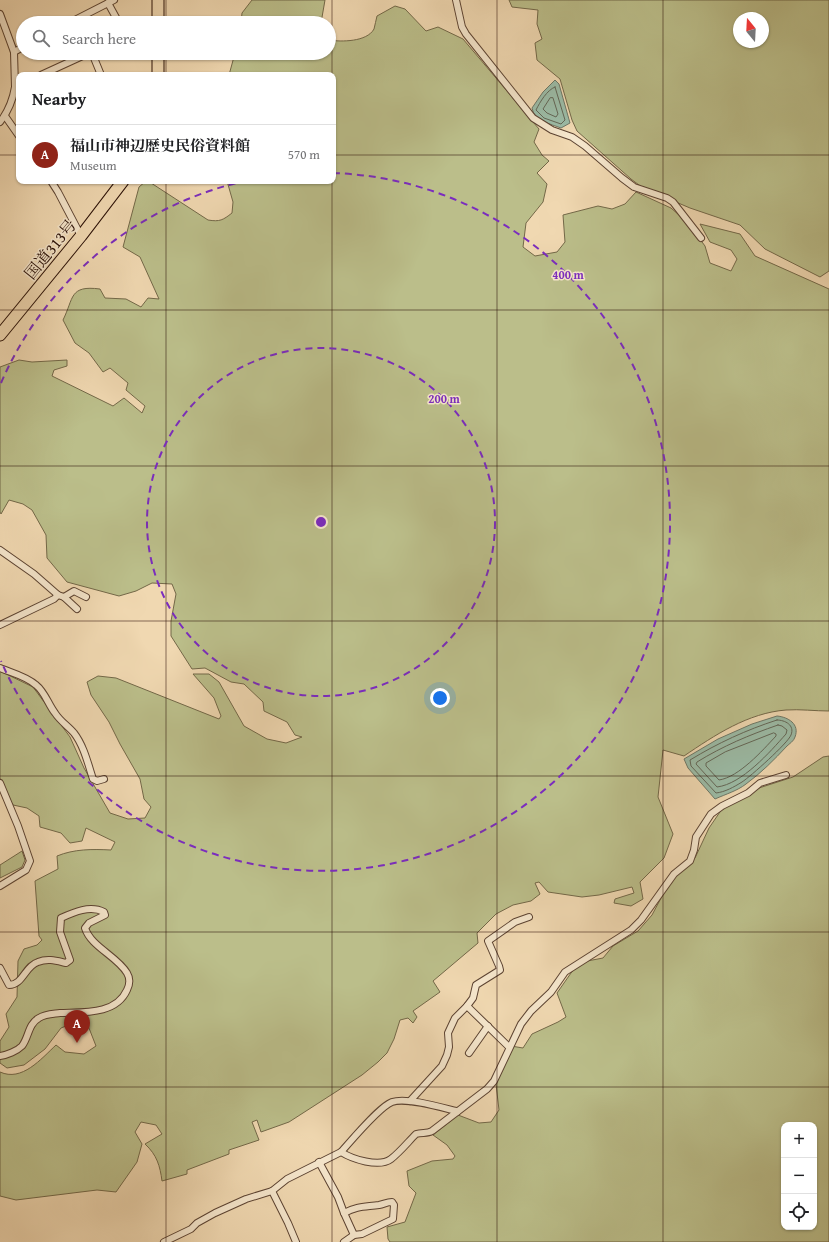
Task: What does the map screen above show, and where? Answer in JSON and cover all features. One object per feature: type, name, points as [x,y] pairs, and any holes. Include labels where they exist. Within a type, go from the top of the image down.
[{"type":"highway","points":[[158,0],[158,16]]},
{"type":"highway","points":[[158,60],[158,72]]},
{"type":"highway","name":"国道313号","points":[[0,335],[81,236],[121,184]]},
{"type":"street","points":[[456,0],[462,27],[466,34],[532,118],[552,130],[572,137],[634,187],[666,198],[673,202],[702,238]]},
{"type":"street","points":[[82,16],[111,1],[116,16]]},
{"type":"street","points":[[0,14],[14,52],[16,75]]},
{"type":"street","points":[[48,72],[74,60]]},
{"type":"street","points":[[94,60],[100,72]]},
{"type":"street","points":[[0,122],[5,116],[16,88]]},
{"type":"street","points":[[5,116],[16,132]]},
{"type":"street","points":[[52,184],[58,192],[81,236]]},
{"type":"street","points":[[0,550],[34,574],[77,609]]},
{"type":"street","points":[[0,625],[74,591],[86,597]]},
{"type":"street","points":[[0,668],[26,678],[42,690],[54,712],[74,734],[86,759],[93,779],[97,781],[104,779]]},
{"type":"street","points":[[341,1152],[351,1158],[369,1162],[384,1162],[391,1159],[416,1134],[428,1134],[487,1089],[494,1081],[521,1024],[531,1011],[552,992],[565,972],[631,930],[641,920],[674,874],[690,861],[694,850],[696,837],[711,814],[722,806],[748,793],[760,783],[786,775]]},
{"type":"street","points":[[0,783],[18,826],[30,862],[26,870],[0,886]]},
{"type":"street","points":[[0,968],[9,985],[13,985],[18,982],[37,962],[49,959],[66,963],[70,960],[60,932],[61,918],[82,910],[98,909],[104,912],[105,915],[89,923],[86,928],[87,933],[91,939],[122,966],[128,975],[130,984],[124,997],[113,1005],[98,1011],[50,1014],[39,1018],[31,1025],[22,1046],[11,1053],[0,1056]]},
{"type":"street","points":[[410,1101],[442,1066],[449,1047],[448,1033],[455,1018],[473,998],[476,985],[500,970],[500,966],[488,941],[515,922],[529,917]]},
{"type":"street","points":[[467,1006],[509,1047]]},
{"type":"street","points":[[469,1052],[488,1026]]},
{"type":"street","points":[[164,1242],[191,1229],[197,1223],[215,1213],[246,1199],[272,1191],[287,1179],[341,1152],[388,1104],[396,1101],[410,1101],[456,1110],[457,1112]]},
{"type":"street","points":[[319,1162],[338,1197],[354,1235]]},
{"type":"street","points":[[272,1191],[296,1242]]},
{"type":"street","points":[[344,1213],[363,1206],[380,1205],[389,1202],[394,1204],[393,1219],[362,1234],[354,1235],[344,1242]]},
{"type":"green space","points":[[252,0],[325,0],[322,16],[242,16],[242,13]]},
{"type":"green space","points":[[509,0],[829,0],[829,271],[820,277],[765,249],[740,225],[690,208],[643,188],[577,131],[572,120],[560,79],[537,60],[535,43],[542,39],[537,24],[538,10],[512,7]]},
{"type":"green space","points":[[395,6],[405,9],[426,31],[438,27],[463,39],[539,129],[534,142],[542,155],[549,161],[537,173],[547,184],[543,202],[526,223],[523,247],[535,256],[557,252],[565,242],[563,215],[598,206],[612,209],[625,204],[636,192],[671,208],[687,222],[705,246],[710,263],[731,271],[737,259],[731,250],[710,242],[700,224],[740,234],[755,256],[829,289],[829,711],[786,710],[772,712],[745,720],[732,726],[684,756],[663,750],[658,797],[673,834],[664,858],[640,882],[643,899],[631,906],[614,903],[615,899],[634,893],[632,887],[599,895],[582,897],[548,892],[539,882],[535,883],[540,894],[531,901],[513,905],[496,914],[477,933],[478,943],[433,981],[440,992],[413,1011],[417,1017],[413,1023],[408,1018],[400,1020],[394,1039],[387,1053],[378,1062],[362,1075],[289,1122],[261,1132],[257,1120],[252,1122],[259,1140],[229,1150],[229,1154],[187,1170],[187,1174],[162,1181],[157,1161],[145,1144],[162,1134],[156,1125],[141,1122],[135,1132],[142,1144],[137,1162],[116,1192],[97,1190],[16,1200],[0,1196],[0,1072],[16,1074],[23,1072],[31,1068],[56,1045],[65,1052],[84,1054],[96,1046],[87,1023],[71,1024],[61,1028],[45,1049],[24,1065],[7,1068],[0,1063],[0,1041],[9,1027],[6,1014],[17,997],[18,961],[24,949],[37,945],[42,940],[39,936],[35,881],[58,869],[57,856],[83,850],[111,850],[115,842],[86,828],[82,841],[70,843],[61,833],[40,827],[39,816],[27,808],[13,805],[5,792],[0,778],[0,671],[33,687],[70,737],[84,768],[110,813],[128,819],[145,818],[151,807],[144,799],[140,779],[109,722],[91,695],[87,682],[98,676],[116,678],[219,719],[221,716],[214,698],[193,674],[209,674],[219,682],[244,726],[267,739],[286,743],[302,737],[295,735],[287,722],[264,711],[263,702],[244,684],[231,682],[205,668],[192,669],[171,636],[171,621],[176,594],[172,584],[152,583],[136,591],[119,596],[67,582],[47,558],[46,535],[32,510],[23,504],[9,500],[1,514],[0,367],[19,360],[32,362],[67,360],[67,366],[54,370],[52,376],[113,406],[124,398],[142,413],[145,406],[126,390],[128,383],[110,368],[103,372],[89,353],[75,343],[63,320],[71,299],[78,291],[90,288],[100,289],[105,298],[126,299],[141,307],[148,298],[159,299],[140,257],[123,247],[139,187],[142,184],[153,184],[208,220],[218,221],[224,219],[232,213],[233,202],[228,184],[336,184],[336,72],[230,72],[233,60],[336,60],[336,41],[360,39],[371,33],[374,29],[377,16]]},
{"type":"green space","points":[[829,756],[829,1242],[390,1242],[388,1239],[387,1227],[405,1222],[416,1193],[409,1186],[407,1171],[432,1161],[453,1159],[455,1156],[447,1145],[433,1135],[458,1115],[479,1123],[491,1122],[499,1110],[496,1084],[511,1046],[523,1048],[532,1034],[566,1017],[557,993],[571,973],[582,962],[603,958],[613,946],[638,931],[652,915],[668,885],[680,871],[695,858],[709,828],[722,809],[759,788],[793,777],[823,757]]},
{"type":"green space","points":[[22,851],[25,860],[22,867],[0,878],[0,865]]},
{"type":"water","points":[[555,80],[559,84],[570,123],[561,128],[539,119],[533,112],[532,108],[543,92]]},
{"type":"water","points":[[777,716],[792,722],[796,728],[794,740],[746,784],[735,791],[715,799],[688,768],[684,759],[718,739],[752,724]]},
{"type":"place","name":"福山市神辺歴史民俗資料館","points":[[77,1043]]}]
